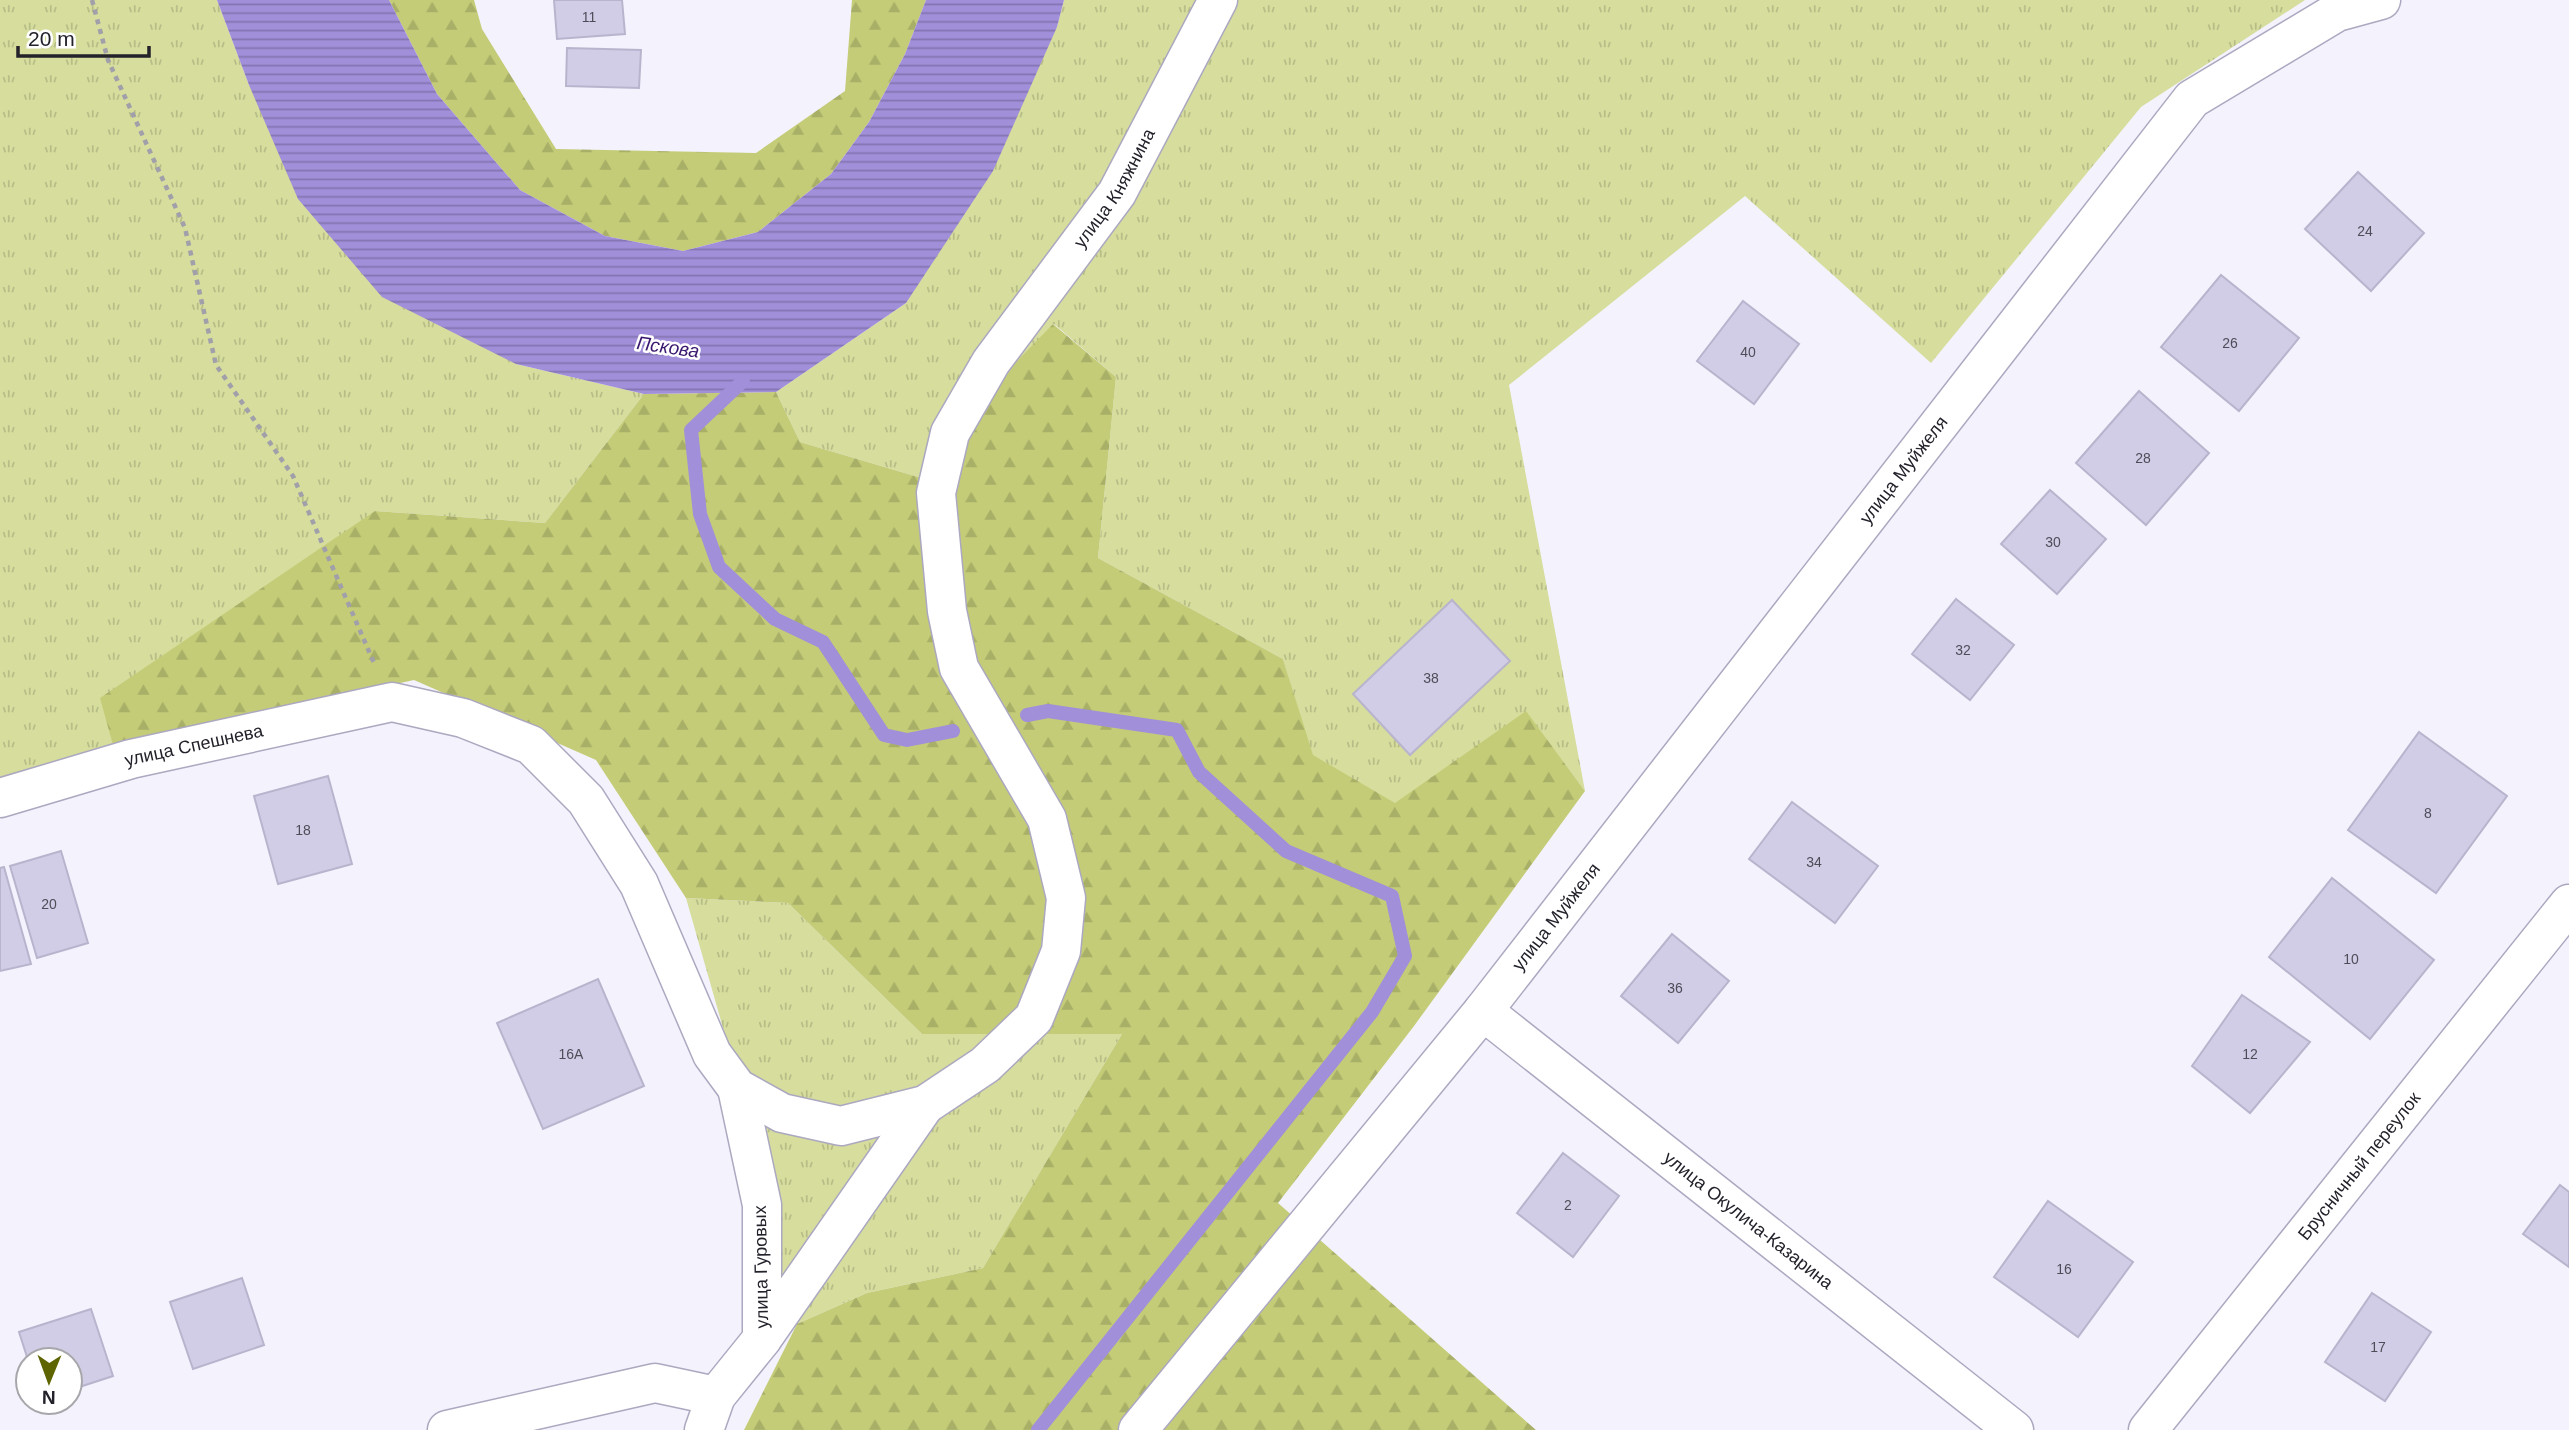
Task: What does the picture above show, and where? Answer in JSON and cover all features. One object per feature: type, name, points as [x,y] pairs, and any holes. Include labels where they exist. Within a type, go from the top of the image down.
[{"type":"street","name":"улица Княжнина","points":[[925,1105],[985,1065],[1034,1018],[1061,951],[1066,898],[1047,819],[960,668],[947,611],[936,493],[950,433],[991,362],[1117,193],[1218,0]]},
{"type":"street","name":"улица Муйжеля","points":[[1138,1430],[1483,1011],[2192,99],[2337,12],[2381,0]]},
{"type":"street","name":"улица Спешнева","points":[[0,798],[131,759],[392,702]]},
{"type":"street","points":[[392,702],[463,718],[531,745],[586,800],[639,884],[712,1054],[737,1088],[782,1113],[841,1126],[925,1105]]},
{"type":"street","name":"Брусничный переулок","points":[[2148,1430],[2569,904]]},
{"type":"street","name":"улица Окулича-Казарина","points":[[1483,1011],[2014,1430]]},
{"type":"street","name":"улица Гуровых","points":[[710,1413],[762,1339],[762,1205],[737,1088]]},
{"type":"street","points":[[762,1339],[925,1105]]},
{"type":"street","points":[[447,1430],[655,1383],[710,1413]]},
{"type":"path","points":[[92,0],[108,60],[185,228],[216,365],[293,476],[392,702]]},
{"type":"green space","points":[[0,0],[217,0],[249,85],[516,364],[644,394],[545,523],[375,511],[113,745],[0,780]]},
{"type":"green space","points":[[389,0],[474,0],[482,29],[556,149],[756,153],[845,91],[852,0],[926,0],[905,54],[869,122],[831,174],[758,232],[683,251],[605,236],[520,190],[437,94]]},
{"type":"green space","points":[[1064,0],[2305,0],[2141,107],[1931,363],[1745,196],[1509,385],[1585,791],[1526,712],[1395,804],[1312,755],[1283,659],[1098,558],[1116,377],[1054,324],[977,402],[945,485],[800,442],[776,392],[906,303],[1057,27]]},
{"type":"green space","points":[[1053,324],[1116,377],[1098,558],[1283,659],[1313,755],[1395,803],[1526,711],[1585,791],[1414,1026],[1278,1203],[1536,1430],[744,1430],[797,1324],[867,1293],[983,1268],[1122,1034],[922,1034],[788,903],[686,898],[596,760],[414,680],[113,745],[100,698],[375,511],[545,523],[644,394],[776,392],[800,442],[945,485],[977,402]]},
{"type":"green space","points":[[686,898],[788,903],[922,1034],[1122,1034],[983,1268],[867,1293],[797,1324],[772,1297],[756,1144]]},
{"type":"water","name":"Пскова","points":[[217,0],[389,0],[437,94],[520,190],[605,236],[683,251],[758,232],[831,174],[869,122],[905,54],[926,0],[1064,0],[1057,27],[993,171],[906,303],[776,392],[644,394],[516,364],[382,297],[298,199],[249,85]]},
{"type":"building","points":[[554,0],[622,0],[625,34],[557,39]]},
{"type":"building","points":[[567,48],[641,50],[639,88],[566,86]]},
{"type":"building","points":[[2358,172],[2424,233],[2371,291],[2305,229]]},
{"type":"building","points":[[2221,275],[2299,338],[2239,411],[2161,347]]},
{"type":"building","points":[[1743,301],[1799,344],[1754,404],[1697,361]]},
{"type":"building","points":[[2139,391],[2209,453],[2146,525],[2076,463]]},
{"type":"building","points":[[2050,490],[2106,539],[2057,594],[2001,544]]},
{"type":"building","points":[[1956,599],[2014,645],[1970,700],[1912,654]]},
{"type":"building","points":[[1452,600],[1510,661],[1410,755],[1353,694]]},
{"type":"building","points":[[2419,732],[2507,796],[2436,893],[2348,830]]},
{"type":"building","points":[[328,776],[352,864],[278,884],[254,796]]},
{"type":"building","points":[[1792,802],[1878,866],[1835,923],[1749,859]]},
{"type":"building","points":[[61,851],[88,943],[37,958],[10,866]]},
{"type":"building","points":[[4,867],[31,964],[0,971],[0,868]]},
{"type":"building","points":[[2332,878],[2434,960],[2370,1039],[2269,957]]},
{"type":"building","points":[[1672,934],[1729,981],[1678,1043],[1621,996]]},
{"type":"building","points":[[598,979],[644,1086],[543,1129],[497,1023]]},
{"type":"building","points":[[2242,995],[2310,1042],[2250,1113],[2192,1066]]},
{"type":"building","points":[[1563,1153],[1619,1196],[1573,1257],[1517,1213]]},
{"type":"building","points":[[2560,1185],[2569,1192],[2569,1267],[2523,1234]]},
{"type":"building","points":[[2048,1201],[2133,1262],[2078,1337],[1994,1277]]},
{"type":"building","points":[[242,1278],[264,1345],[193,1369],[170,1302]]},
{"type":"building","points":[[2372,1293],[2431,1332],[2385,1401],[2325,1362]]},
{"type":"building","points":[[91,1309],[113,1376],[84,1385],[84,1346],[24,1346],[19,1332]]},
{"type":"waterway","points":[[743,381],[691,430],[700,514],[719,567],[775,619],[823,642],[884,735],[907,740],[953,731]]},
{"type":"waterway","points":[[1027,715],[1048,711],[1177,730],[1199,772],[1286,851],[1392,896],[1405,956],[1372,1012],[1038,1430]]}]
